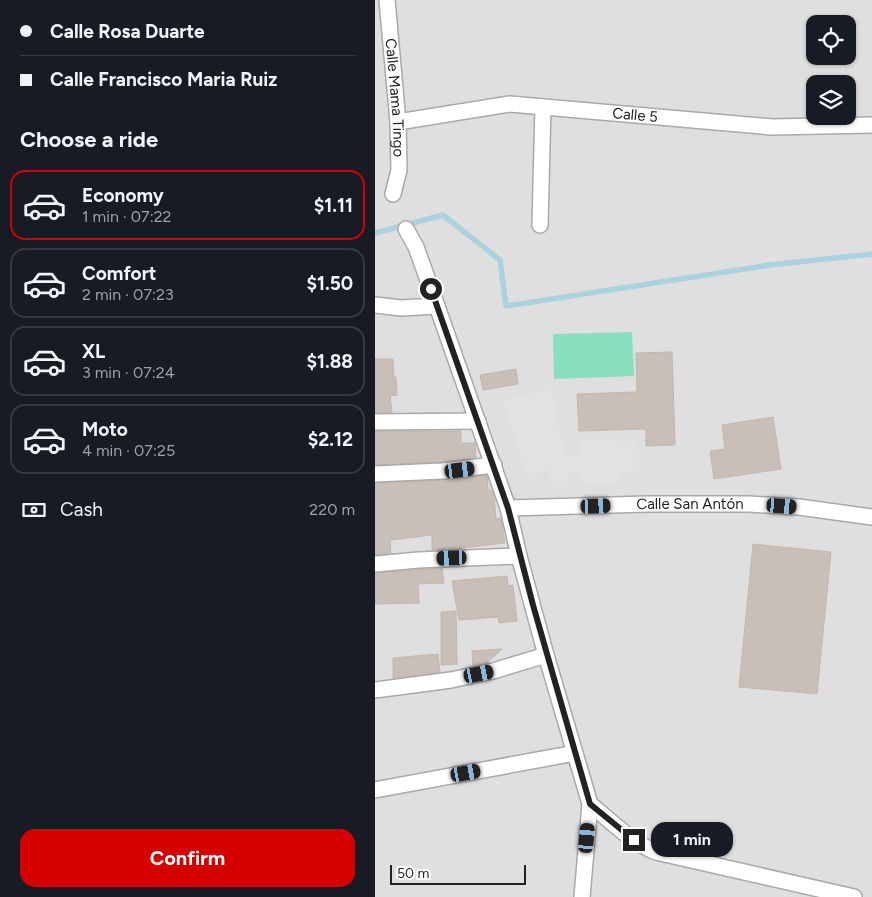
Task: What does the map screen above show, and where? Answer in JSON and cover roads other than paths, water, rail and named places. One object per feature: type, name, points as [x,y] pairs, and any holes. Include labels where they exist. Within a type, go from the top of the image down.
[{"type":"street","name":"Calle Mama Tingo","points":[[387,0],[398,122],[399,170],[393,194]]},
{"type":"street","name":"Calle 5","points":[[398,122],[510,104],[772,127],[872,125]]},
{"type":"street","points":[[540,225],[543,106]]},
{"type":"street","points":[[406,229],[416,247],[508,508],[546,655],[590,804],[582,897]]},
{"type":"street","points":[[375,305],[401,308],[437,306]]},
{"type":"street","points":[[375,422],[478,421]]},
{"type":"street","points":[[375,474],[443,472],[494,466]]},
{"type":"street","name":"Calle San Antón","points":[[508,508],[648,504],[749,504],[799,507],[872,517]]},
{"type":"street","points":[[375,564],[418,560],[519,556]]},
{"type":"street","points":[[375,690],[451,680],[493,672],[546,655]]},
{"type":"street","points":[[375,790],[575,754]]},
{"type":"street","points":[[590,804],[634,840],[656,852],[854,897]]},
{"type":"waterway","points":[[375,233],[443,215],[500,260],[506,306],[770,265],[872,254]]}]
